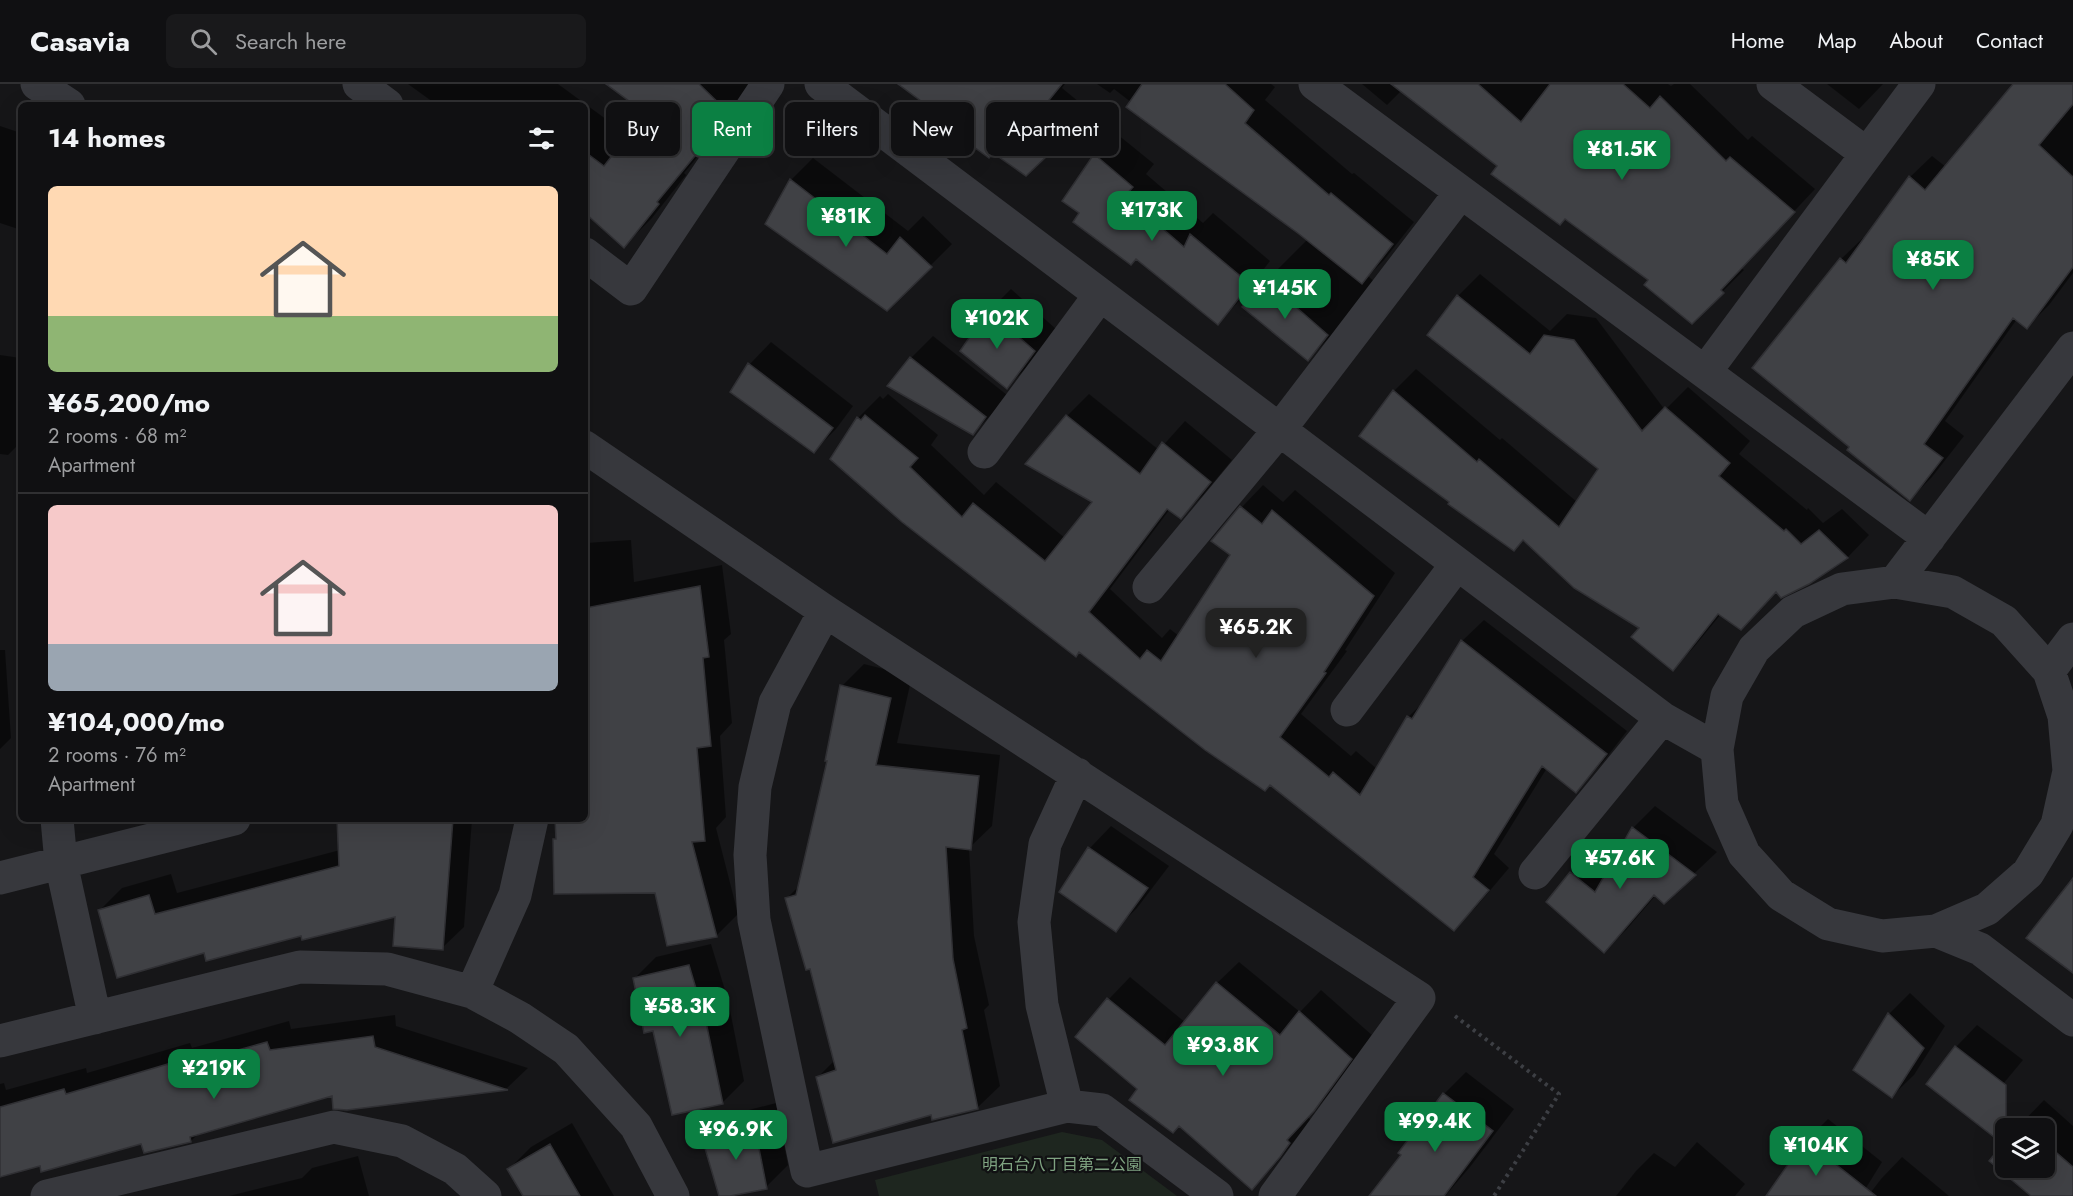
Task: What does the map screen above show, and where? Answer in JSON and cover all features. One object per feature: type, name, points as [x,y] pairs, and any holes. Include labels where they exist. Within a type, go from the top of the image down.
[{"type":"street","points":[[37,84],[64,102]]},
{"type":"street","points":[[359,84],[383,102]]},
{"type":"street","points":[[588,256],[632,289],[768,84]]},
{"type":"street","points":[[821,84],[1662,718],[1717,749]]},
{"type":"street","points":[[1315,84],[1929,538]]},
{"type":"street","points":[[1773,84],[1868,154]]},
{"type":"street","points":[[1705,372],[1919,84]]},
{"type":"street","points":[[1149,587],[1280,429],[1461,192]]},
{"type":"street","points":[[984,452],[1100,295]]},
{"type":"street","points":[[1895,582],[2073,348]]},
{"type":"street","points":[[588,449],[825,611],[1419,998],[1275,1196]]},
{"type":"street","points":[[1347,710],[1457,564]]},
{"type":"street","points":[[1895,582],[1953,592],[2004,621],[2049,671],[2064,716],[2069,771],[2057,825],[2028,873],[1987,909],[1936,931],[1882,936],[1828,924],[1781,896],[1744,854],[1726,814],[1722,804],[1717,749],[1727,696],[1754,650],[1793,612],[1842,589],[1895,582]]},
{"type":"street","points":[[825,611],[775,704],[755,787],[750,855],[754,920],[807,1170],[1067,1106],[1102,1110],[1216,1196]]},
{"type":"street","points":[[2049,671],[2072,643]]},
{"type":"street","points":[[1534,873],[1662,718]]},
{"type":"street","points":[[1067,1106],[1042,1005],[1034,922],[1045,844],[1077,774]]},
{"type":"street","points":[[57,822],[61,863],[95,1018]]},
{"type":"street","points":[[0,878],[222,822]]},
{"type":"street","points":[[472,992],[515,895],[531,822]]},
{"type":"street","points":[[1936,931],[1980,949],[2073,1020]]},
{"type":"street","points":[[0,1041],[300,968],[387,969],[472,992],[520,1018],[566,1049],[636,1126],[673,1196]]},
{"type":"street","points":[[47,1196],[334,1127],[402,1141],[455,1169],[485,1196]]},
{"type":"path","points":[[1419,998],[1448,1011],[1559,1094],[1494,1196]]},
{"type":"green space","name":"明石台八丁目第二公園","points":[[1062,1132],[1102,1140],[1177,1196],[879,1196],[875,1180]]},
{"type":"building","points":[[606,84],[699,84],[718,102],[692,102],[692,156],[695,156],[657,202],[659,204],[624,248],[588,216],[588,154],[604,166],[612,156],[680,156],[680,102],[630,102]]},
{"type":"building","points":[[898,84],[1062,84],[1047,102],[986,102],[986,156],[974,147],[974,102],[922,102]]},
{"type":"building","points":[[1142,84],[1225,84],[1254,110],[1245,123],[1329,195],[1331,193],[1393,244],[1362,284],[1299,234],[1126,107]]},
{"type":"building","points":[[1391,84],[1478,84],[1521,122],[1550,84],[1623,84],[1650,108],[1660,96],[1726,161],[1730,157],[1795,212],[1721,290],[1724,293],[1692,324],[1644,285],[1648,280],[1565,219],[1560,225],[1491,174],[1497,166]]},
{"type":"building","points":[[2013,84],[2073,84],[2073,104],[2039,145],[2073,177],[2073,267],[2027,329],[2013,318],[1924,444],[1943,458],[1910,501],[1847,450],[1849,447],[1752,368],[1840,258],[1846,263],[1909,176],[1925,190]]},
{"type":"building","points":[[997,156],[1047,156],[1026,176]]},
{"type":"building","points":[[1093,156],[1096,156],[1133,187],[1125,196],[1184,247],[1190,234],[1250,284],[1218,325],[1136,259],[1131,265],[1073,222],[1079,213],[1062,201]]},
{"type":"building","points":[[790,179],[887,254],[900,237],[932,267],[887,311],[765,224]]},
{"type":"building","points":[[1264,279],[1328,335],[1308,361],[1242,307]]},
{"type":"building","points":[[1457,295],[1530,354],[1544,335],[1574,340],[1642,431],[1665,407],[1730,463],[1719,476],[1784,531],[1786,529],[1801,544],[1819,530],[1848,558],[1809,584],[1781,598],[1776,592],[1741,630],[1718,614],[1673,671],[1631,637],[1639,628],[1574,588],[1523,540],[1514,551],[1359,436],[1393,390],[1477,462],[1479,459],[1559,527],[1598,469],[1427,335]]},
{"type":"building","points":[[988,310],[1035,351],[1007,389],[960,351]]},
{"type":"building","points":[[910,357],[986,417],[973,435],[887,386]]},
{"type":"building","points":[[748,363],[833,428],[814,453],[730,392]]},
{"type":"building","points":[[865,415],[918,458],[910,467],[962,517],[973,503],[1045,561],[1092,502],[1025,464],[1066,415],[1140,474],[1162,442],[1211,482],[1181,519],[1167,509],[1089,612],[1140,659],[1147,650],[1161,661],[1230,555],[1211,541],[1240,506],[1262,524],[1272,510],[1374,596],[1324,672],[1326,673],[1280,737],[1329,777],[1333,772],[1360,795],[1407,716],[1412,719],[1461,640],[1607,754],[1576,793],[1542,766],[1473,877],[1489,890],[1454,931],[1270,785],[1265,791],[1205,750],[1079,652],[1076,657],[902,522],[830,459],[857,417],[861,420]]},
{"type":"building","points":[[700,586],[709,657],[703,658],[711,746],[697,748],[705,841],[692,842],[717,937],[667,946],[655,893],[554,894],[553,839],[556,839],[555,822],[588,822],[588,607]]},
{"type":"building","points":[[840,685],[891,698],[876,765],[979,776],[971,850],[946,847],[953,959],[967,1028],[962,1030],[978,1109],[932,1120],[931,1115],[833,1143],[816,1077],[836,1070],[810,969],[806,970],[785,898],[796,895],[827,761],[825,761]]},
{"type":"building","points":[[337,822],[453,822],[443,950],[393,946],[395,917],[302,940],[301,936],[206,961],[204,953],[117,978],[98,910],[149,895],[155,914],[339,866]]},
{"type":"building","points":[[1632,827],[1696,875],[1664,904],[1654,895],[1604,953],[1546,902],[1570,872],[1595,892]]},
{"type":"building","points":[[1088,847],[1148,888],[1116,932],[1059,892]]},
{"type":"building","points":[[2073,878],[2073,973],[2026,938]]},
{"type":"building","points":[[689,965],[706,1022],[723,1104],[672,1115],[653,1031],[644,1033],[633,978]]},
{"type":"building","points":[[1216,982],[1280,1035],[1299,1011],[1352,1059],[1314,1111],[1287,1140],[1290,1143],[1252,1190],[1179,1126],[1173,1133],[1129,1100],[1137,1089],[1075,1037],[1107,998],[1165,1045]]},
{"type":"building","points":[[1888,1013],[1924,1048],[1892,1098],[1853,1070]]},
{"type":"building","points":[[373,1036],[375,1047],[508,1090],[347,1110],[333,1109],[332,1096],[190,1137],[191,1142],[144,1153],[141,1144],[41,1172],[40,1166],[0,1177],[0,1107],[64,1089],[66,1094],[168,1064],[170,1069],[267,1042],[270,1050]]},
{"type":"building","points":[[1955,1046],[2006,1085],[2006,1118],[1995,1118],[1995,1138],[1926,1084]]},
{"type":"building","points":[[1443,1093],[1493,1131],[1444,1196],[1369,1196],[1401,1155],[1398,1153]]},
{"type":"building","points":[[754,1123],[767,1189],[719,1196],[702,1138]]},
{"type":"building","points":[[1805,1140],[1876,1196],[1766,1196]]},
{"type":"building","points":[[550,1144],[580,1196],[523,1196],[507,1169]]},
{"type":"building","points":[[2055,1151],[2073,1167],[2073,1196],[2031,1196],[2009,1178],[2055,1178]]},
{"type":"building","points":[[1995,1154],[1995,1166],[1989,1161]]}]
